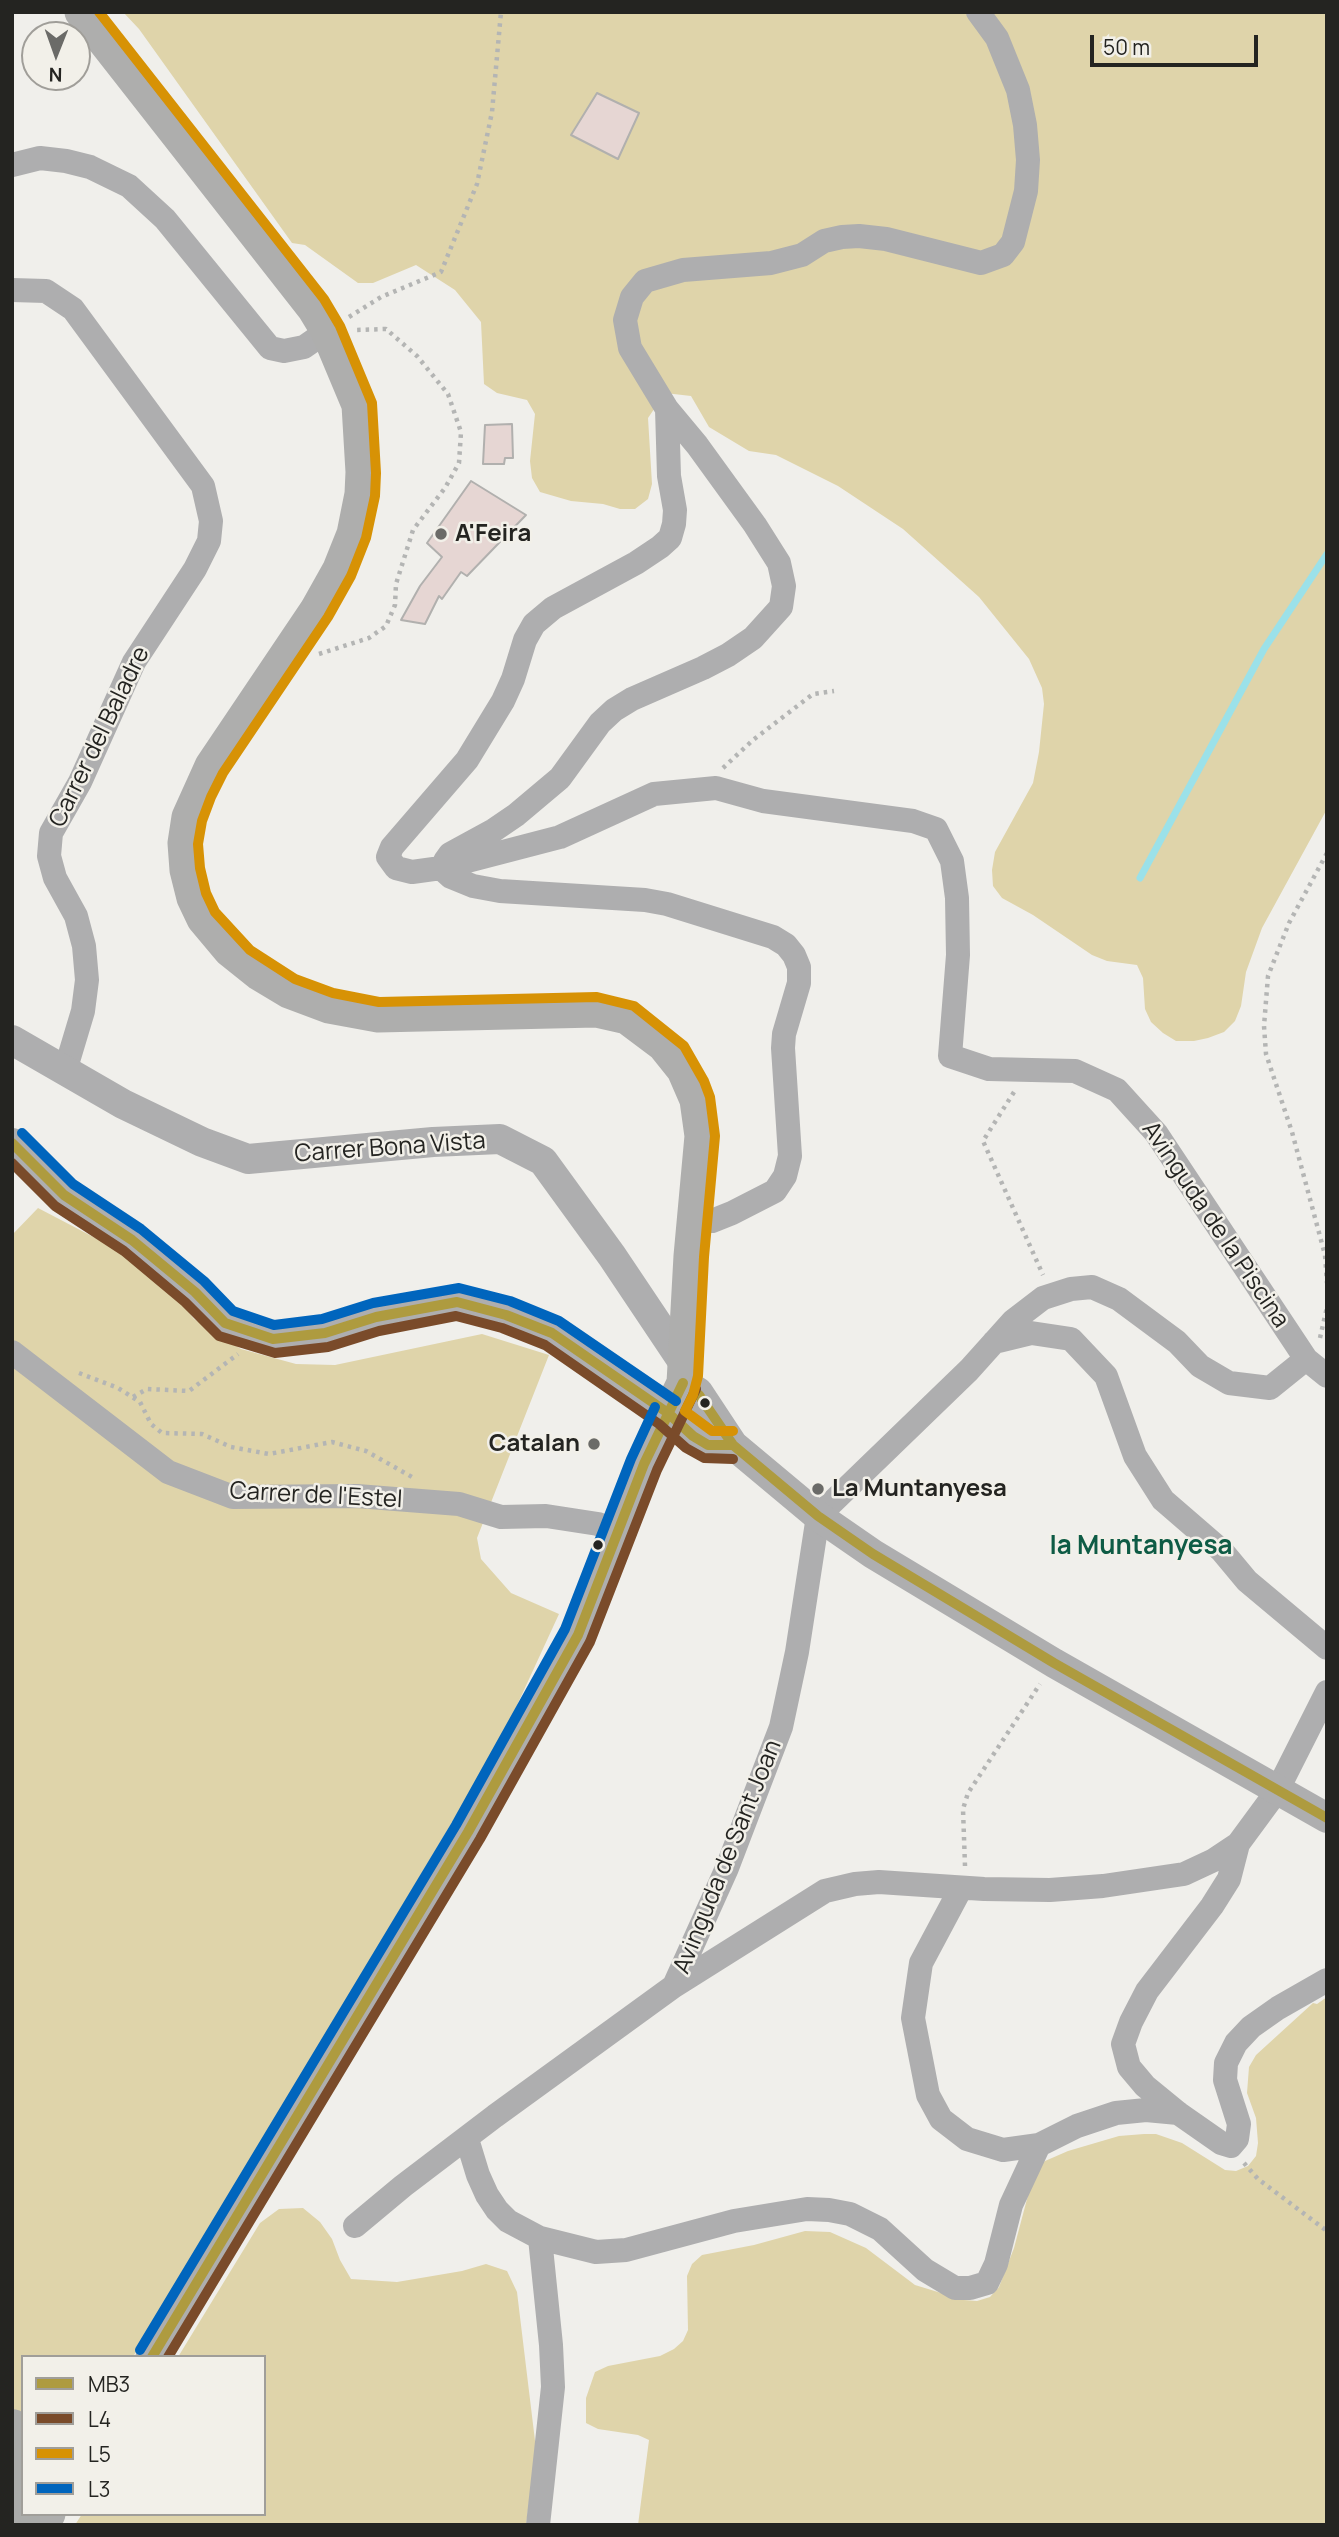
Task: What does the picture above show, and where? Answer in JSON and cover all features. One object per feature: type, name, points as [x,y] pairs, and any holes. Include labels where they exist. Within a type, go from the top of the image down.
[{"type":"highway","points":[[12,2428],[19,2465],[20,2525]]},
{"type":"main road","points":[[81,12],[313,308],[327,331],[358,405],[361,494],[353,534],[339,569],[316,610],[211,766],[188,817],[184,844],[186,870],[192,898],[203,919],[229,950],[259,974],[289,992],[329,1007],[378,1016],[596,1010],[626,1018],[674,1056],[691,1085],[701,1136],[690,1256],[684,1374],[650,1448],[578,1635],[468,1832],[153,2355]]},
{"type":"street","points":[[695,1220],[712,1220],[732,1213],[775,1191],[785,1176],[790,1156],[783,1048],[784,1034],[799,984],[799,967],[794,955],[774,937],[667,904],[645,900],[500,891],[472,886],[451,877],[441,868],[450,854],[516,815],[560,778],[600,723],[614,710],[728,655],[760,631],[781,607],[784,586],[779,563],[719,475],[667,410],[630,348],[625,320],[632,297],[645,281],[683,270],[771,263],[802,255],[824,241],[842,237],[886,239],[981,263],[1003,256],[1013,242],[1026,191],[1028,160],[1025,125],[1017,90],[996,38],[978,12]]},
{"type":"street","points":[[12,165],[40,158],[66,161],[90,167],[129,186],[165,219],[270,348],[284,351],[304,347],[327,331]]},
{"type":"street","name":"Carrer del Baladre","points":[[12,290],[46,291],[73,309],[203,486],[211,521],[209,541],[195,569],[134,662],[80,782],[51,833],[49,856],[55,878],[76,916],[84,946],[87,980],[83,1011],[65,1071]]},
{"type":"street","name":"Avinguda de la Piscina","points":[[667,410],[669,476],[675,510],[670,538],[636,563],[574,595],[534,624],[525,640],[503,701],[467,760],[391,847],[388,857],[396,869],[412,873],[441,868],[560,837],[654,794],[716,788],[763,801],[913,821],[936,829],[952,861],[957,898],[958,955],[950,1056],[989,1069],[1075,1071],[1117,1090],[1156,1133],[1306,1359],[1327,1376]]},
{"type":"street","name":"Carrer Bona Vista","points":[[12,1040],[123,1104],[202,1142],[248,1159],[433,1142],[500,1139],[543,1161],[612,1256],[684,1374],[733,1445]]},
{"type":"street","points":[[12,1143],[64,1195],[132,1240],[195,1292],[225,1323],[273,1339],[325,1332],[376,1317],[457,1302],[506,1315],[552,1333],[668,1413],[683,1429],[708,1444],[733,1445],[818,1516],[884,1561],[1054,1663],[1327,1818]]},
{"type":"street","points":[[818,1516],[969,1370],[1013,1321],[1042,1298],[1071,1289],[1093,1287],[1119,1298],[1177,1342],[1200,1366],[1229,1383],[1270,1388],[1306,1359]]},
{"type":"street","points":[[994,1342],[1031,1333],[1071,1339],[1106,1376],[1135,1457],[1163,1500],[1222,1551],[1247,1581],[1327,1648]]},
{"type":"street","name":"Carrer de l'Estel","points":[[12,1352],[168,1472],[233,1497],[357,1496],[459,1504],[501,1517],[546,1516],[598,1524],[618,1532]]},
{"type":"street","name":"Avinguda de Sant Joan","points":[[355,2226],[403,2186],[674,1986],[727,1868],[781,1727],[797,1652],[818,1516]]},
{"type":"street","points":[[1327,1692],[1277,1790],[1238,1844],[1228,1879],[1202,1921],[1147,1991],[1123,2044],[1129,2067],[1145,2086],[1178,2113],[1221,2143],[1233,2144],[1239,2132],[1239,2124],[1225,2080],[1226,2063],[1236,2043],[1251,2027],[1278,2008],[1327,1980]]},
{"type":"street","points":[[674,1986],[825,1891],[879,1882],[961,1888],[1051,1890],[1154,1879],[1184,1874],[1238,1844]]},
{"type":"street","points":[[961,1888],[921,1963],[913,2018],[928,2095],[941,2119],[967,2139],[1003,2150],[1039,2145],[1077,2126],[1116,2113],[1146,2110],[1178,2113]]},
{"type":"street","points":[[467,2139],[486,2194],[497,2210],[508,2221],[540,2238],[596,2252],[625,2250],[734,2221],[807,2209],[829,2210],[850,2214],[880,2230],[925,2270],[955,2288],[970,2288],[987,2283],[996,2264],[1011,2205],[1039,2145]]},
{"type":"street","points":[[538,2525],[553,2386],[540,2238]]},
{"type":"path","points":[[327,331],[382,296],[441,272],[477,184],[492,112],[501,12]]},
{"type":"path","points":[[278,666],[369,638],[386,626],[396,605],[396,584],[413,530],[445,488],[459,463],[461,432],[448,394],[417,356],[386,330],[327,331]]},
{"type":"path","points":[[699,790],[753,740],[813,694],[834,691]]},
{"type":"path","points":[[1327,853],[1289,923],[1268,976],[1264,1026],[1266,1054],[1292,1132],[1325,1255],[1327,1283]]},
{"type":"path","points":[[1029,1070],[983,1141],[1052,1295]]},
{"type":"path","points":[[133,1397],[147,1389],[189,1391],[237,1356],[247,1330]]},
{"type":"path","points":[[45,1378],[78,1373],[118,1388],[140,1402],[151,1424],[162,1433],[202,1434],[231,1447],[269,1454],[332,1442],[366,1451],[423,1483],[441,1503]]},
{"type":"path","points":[[961,1888],[965,1867],[963,1809],[968,1793],[1054,1663]]},
{"type":"path","points":[[1233,2144],[1239,2157],[1258,2179],[1327,2231]]},
{"type":"shaded area","points":[[123,12],[1327,12],[1327,809],[1262,928],[1246,972],[1241,1006],[1235,1021],[1224,1032],[1208,1038],[1176,1041],[1151,1022],[1145,1009],[1143,978],[1137,965],[1107,961],[1092,955],[1033,915],[1002,898],[993,886],[995,852],[1033,783],[1044,704],[1042,688],[1029,659],[979,597],[903,529],[838,486],[776,455],[749,451],[709,427],[691,396],[665,393],[648,418],[652,484],[648,499],[635,509],[571,501],[540,492],[532,478],[530,461],[535,414],[527,400],[497,393],[484,384],[481,322],[455,290],[416,265],[373,283],[358,283],[305,245],[292,243],[139,29]]},
{"type":"shaded area","points":[[38,1208],[124,1253],[163,1280],[194,1319],[241,1349],[296,1364],[335,1365],[482,1334],[549,1355],[477,1538],[481,1559],[511,1593],[559,1614],[500,1742],[134,2355],[21,2355],[21,2516],[12,2524],[12,1235]]},
{"type":"shaded area","points":[[1327,1997],[1327,2525],[638,2525],[649,2440],[638,2435],[598,2429],[586,2423],[586,2398],[595,2372],[608,2366],[660,2356],[683,2341],[688,2330],[687,2276],[692,2264],[702,2255],[805,2231],[830,2232],[866,2248],[915,2285],[964,2300],[977,2301],[990,2297],[999,2287],[1014,2248],[1035,2169],[1045,2161],[1068,2151],[1119,2136],[1156,2134],[1182,2143],[1225,2170],[1236,2171],[1248,2166],[1256,2156],[1258,2143],[1256,2118],[1247,2093],[1249,2067],[1256,2055],[1313,2003],[1317,2004]]},
{"type":"shaded area","points":[[303,2208],[320,2222],[332,2239],[351,2279],[397,2282],[462,2271],[486,2264],[507,2271],[517,2292],[536,2449],[526,2525],[75,2525],[81,2516],[266,2516],[266,2355],[179,2355],[260,2223],[279,2209]]},
{"type":"building","points":[[597,93],[639,113],[618,159],[571,135]]},
{"type":"building","points":[[512,424],[513,458],[505,458],[504,464],[483,464],[485,425]]},
{"type":"building","points":[[471,481],[526,515],[467,576],[461,572],[442,599],[439,596],[425,624],[401,620],[420,586],[442,557],[427,543]]},
{"type":"waterway","points":[[1140,878],[1264,649],[1327,554]]},
{"type":"transit line","name":"L5","points":[[99,12],[324,299],[340,326],[372,403],[375,496],[366,538],[351,576],[328,617],[223,773],[211,797],[202,821],[198,844],[206,893],[215,912],[250,950],[295,979],[333,993],[379,1002],[597,997],[634,1006],[684,1046],[710,1097],[715,1136],[704,1257],[698,1376],[685,1411],[712,1431],[733,1431]]},
{"type":"transit line","name":"L3","points":[[22,1133],[73,1184],[141,1229],[204,1281],[233,1311],[274,1325],[322,1319],[373,1303],[459,1288],[510,1301],[559,1321],[676,1401]]},
{"type":"transit line","name":"MB3","points":[[12,1143],[64,1195],[132,1240],[195,1292],[225,1323],[273,1339],[325,1333],[376,1317],[457,1302],[506,1315],[552,1333],[668,1413],[693,1436],[708,1445],[733,1445]]},
{"type":"transit line","name":"L4","points":[[12,1163],[55,1206],[124,1251],[185,1302],[219,1336],[275,1353],[328,1347],[379,1331],[456,1316],[502,1328],[545,1345],[659,1424],[686,1448],[704,1458],[733,1459]]},
{"type":"transit line","name":"MB3","points":[[153,2355],[468,1832],[578,1635],[644,1464],[683,1383]]},
{"type":"transit line","name":"L4","points":[[169,2355],[480,1839],[590,1642],[657,1470],[696,1389]]},
{"type":"transit line","name":"MB3","points":[[699,1395],[733,1445],[818,1516],[873,1554],[1054,1663],[1327,1818]]},
{"type":"transit line","name":"L3","points":[[140,2350],[456,1825],[565,1629],[631,1459],[655,1407]]},
{"type":"place","name":"A'Feira","points":[[441,534]]},
{"type":"place","name":"Catalan","points":[[594,1444]]},
{"type":"place","name":"La Muntanyesa","points":[[818,1489]]},
{"type":"district","name":"la Muntanyesa","points":[[1141,1547]]}]
